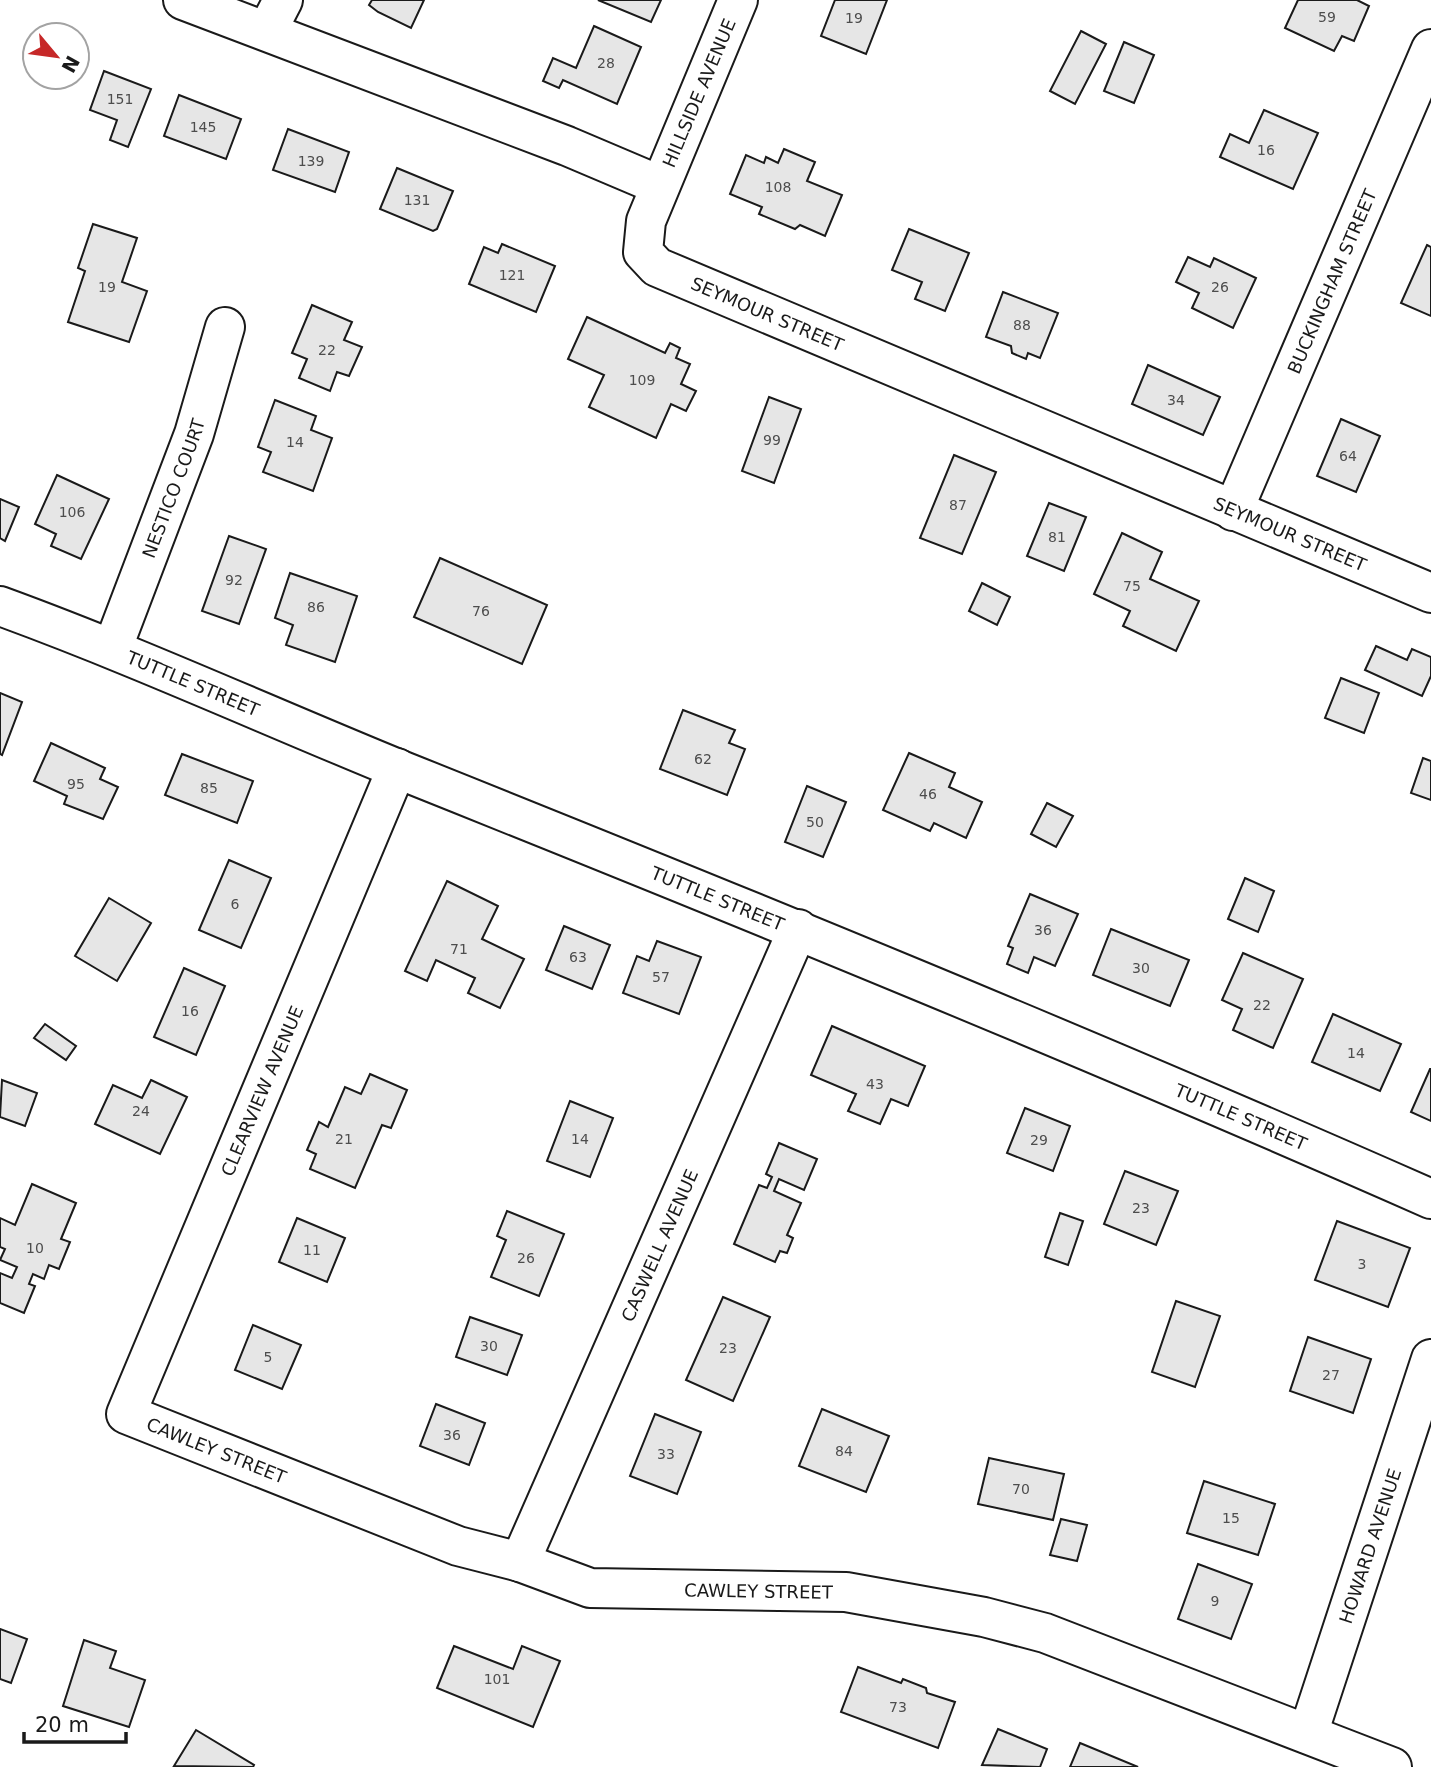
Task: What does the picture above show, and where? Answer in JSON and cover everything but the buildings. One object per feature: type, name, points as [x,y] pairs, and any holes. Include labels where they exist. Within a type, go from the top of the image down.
[{"type":"street","points":[[183,0],[275,16],[660,186]]},
{"type":"street","name":"HILLSIDE AVENUE","points":[[660,186],[738,0]]},
{"type":"street","name":"BUCKINGHAM STREET","points":[[1234,512],[1431,49]]},
{"type":"street","name":"SEYMOUR STREET","points":[[660,186],[646,221],[643,252],[657,267],[1431,593]]},
{"type":"street","name":"NESTICO COURT","points":[[113,647],[194,434],[225,327]]},
{"type":"street","name":"TUTTLE STREET","points":[[0,606],[113,647],[397,768],[799,929],[1151,1075],[1431,1199]]},
{"type":"street","name":"CLEARVIEW AVENUE","points":[[126,1414],[397,768]]},
{"type":"street","name":"CASWELL AVENUE","points":[[520,1563],[799,929]]},
{"type":"street","name":"HOWARD AVENUE","points":[[1308,1734],[1431,1359]]},
{"type":"street","name":"CAWLEY STREET","points":[[126,1414],[424,1534],[600,1589],[846,1592],[984,1617],[1045,1633],[1392,1767]]}]
